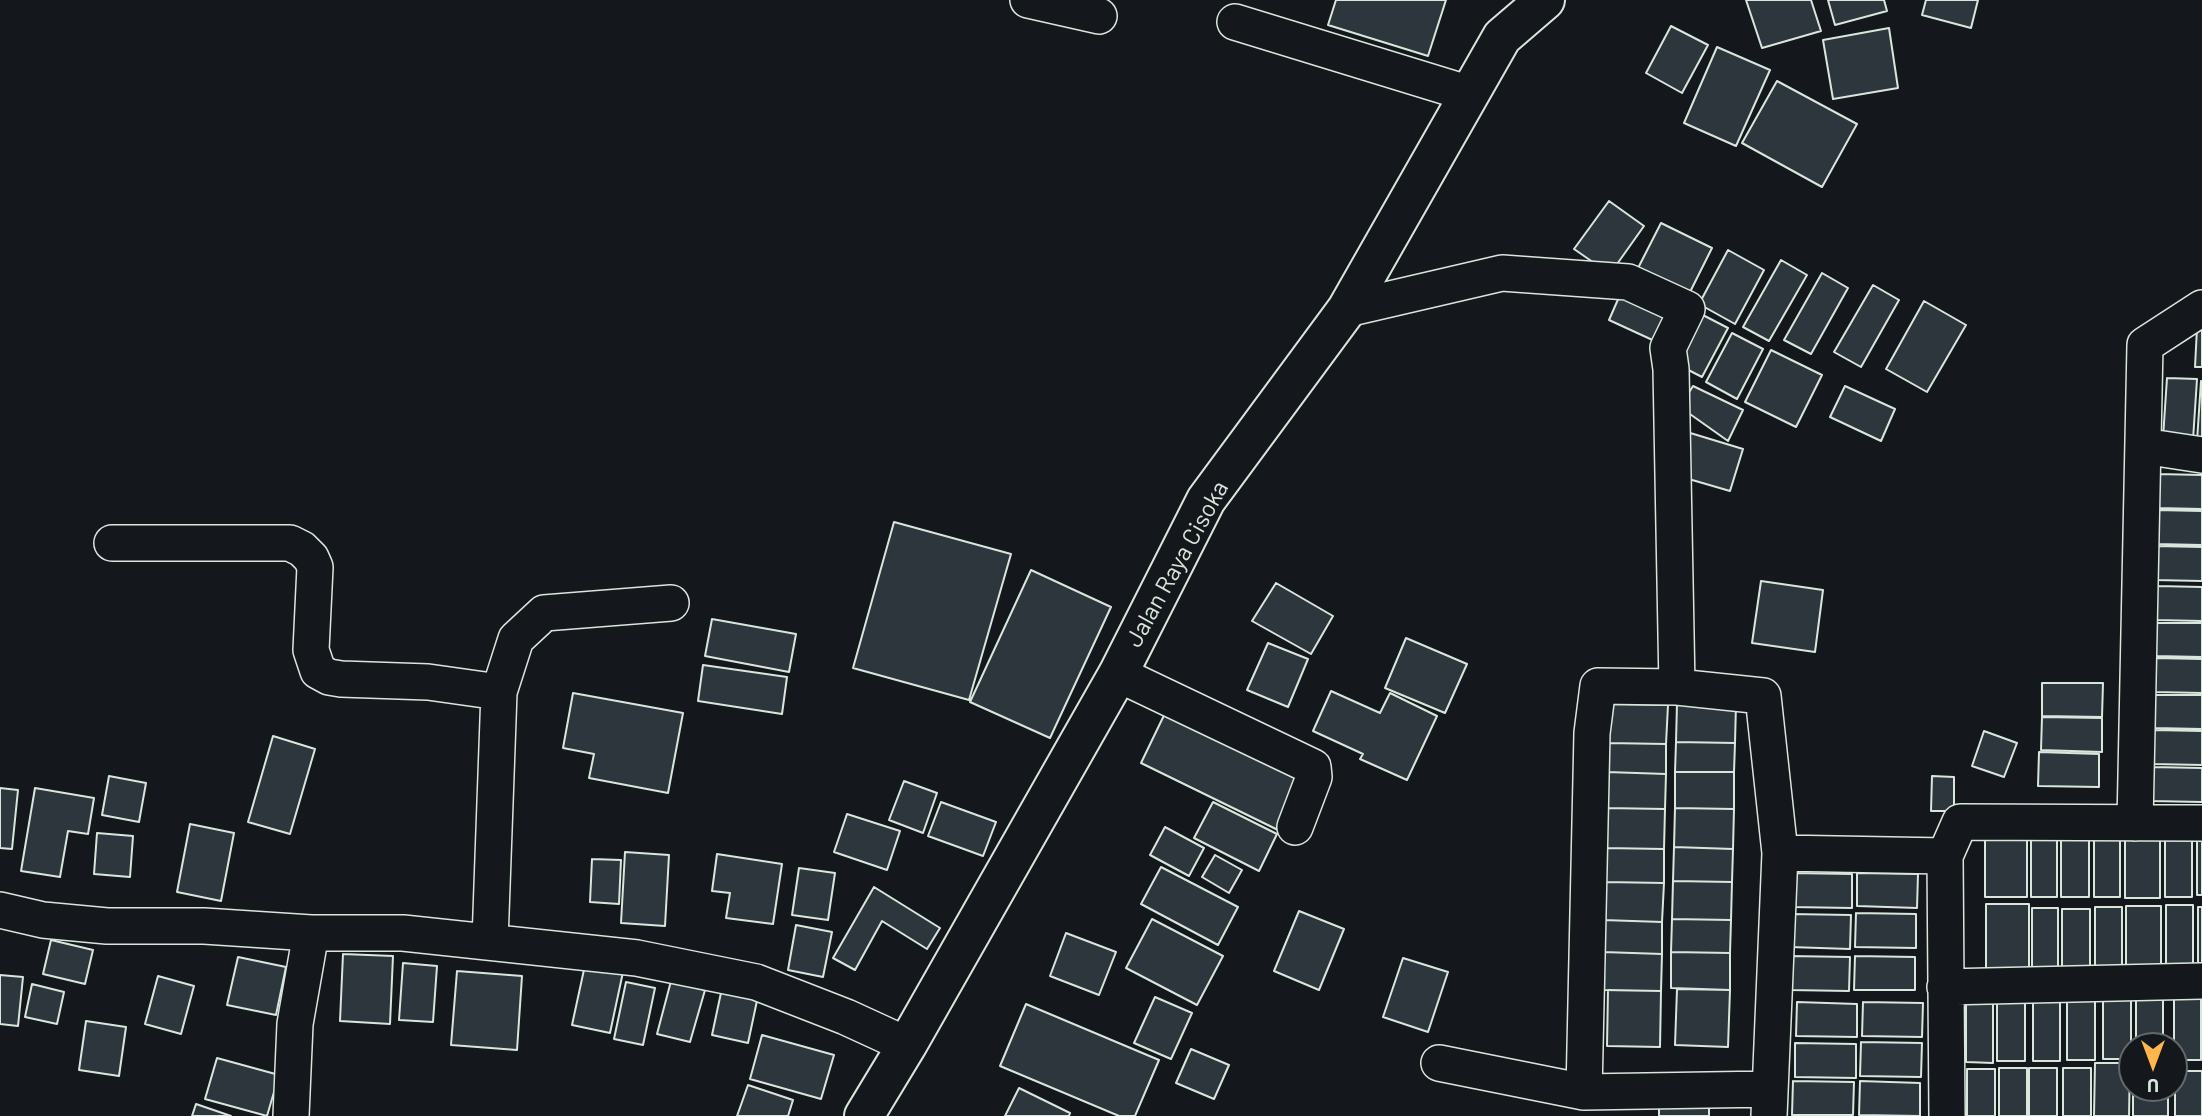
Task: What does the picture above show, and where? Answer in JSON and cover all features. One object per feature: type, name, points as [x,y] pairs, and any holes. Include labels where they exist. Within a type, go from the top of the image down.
[{"type":"street","points":[[1028,0],[1098,16]]},
{"type":"street","name":"Jalan Raya Cisoka","points":[[864,1116],[1118,674],[1206,500],[1348,309],[1502,37],[1545,0]]},
{"type":"street","points":[[1235,22],[1470,94]]},
{"type":"street","points":[[1348,309],[1502,273],[1628,282],[1687,309],[1668,348],[1671,369],[1676,687]]},
{"type":"street","points":[[2135,823],[2145,345],[2202,308]]},
{"type":"street","points":[[2143,446],[2202,455]]},
{"type":"street","points":[[112,543],[290,543],[302,549],[315,567],[311,650],[318,671],[341,679],[428,682],[499,692]]},
{"type":"street","points":[[490,941],[499,692],[516,639],[544,613],[671,603]]},
{"type":"street","points":[[1118,674],[1313,766],[1314,777],[1295,827]]},
{"type":"street","points":[[1439,1063],[1584,1091],[1769,1102],[1780,853],[1763,696],[1676,687],[1598,686],[1592,733],[1584,1091]]},
{"type":"street","points":[[1947,1116],[1945,856],[1960,822],[2202,824]]},
{"type":"street","points":[[1780,853],[1945,856]]},
{"type":"street","points":[[0,910],[43,920],[107,926],[204,926],[311,933],[403,933],[637,958],[756,982],[846,1017],[907,1045]]},
{"type":"street","points":[[291,1116],[295,1024],[311,933]]},
{"type":"street","points":[[1945,987],[2202,981]]},
{"type":"building","points":[[1336,0],[1446,0],[1428,56],[1328,25]]},
{"type":"building","points":[[1746,0],[1811,0],[1821,31],[1762,48]]},
{"type":"building","points":[[1828,0],[1884,0],[1887,11],[1835,25]]},
{"type":"building","points":[[1926,0],[1978,0],[1971,28],[1922,15]]},
{"type":"building","points":[[1671,26],[1708,45],[1682,93],[1646,73]]},
{"type":"building","points":[[1889,28],[1898,88],[1833,99],[1823,40]]},
{"type":"building","points":[[1717,47],[1770,70],[1736,146],[1684,123]]},
{"type":"building","points":[[1777,81],[1857,124],[1822,187],[1742,143]]},
{"type":"building","points":[[1609,201],[1644,226],[1610,274],[1574,249]]},
{"type":"building","points":[[1661,223],[1712,248],[1686,300],[1635,274]]},
{"type":"building","points":[[1728,250],[1764,270],[1735,324],[1699,304]]},
{"type":"building","points":[[1781,260],[1807,275],[1769,341],[1743,327]]},
{"type":"building","points":[[1822,273],[1848,288],[1811,354],[1784,340]]},
{"type":"building","points":[[1873,285],[1899,300],[1861,367],[1834,352]]},
{"type":"building","points":[[1623,288],[1674,312],[1659,343],[1609,320]]},
{"type":"building","points":[[1924,301],[1966,325],[1927,392],[1886,369]]},
{"type":"building","points":[[1697,312],[1728,328],[1702,377],[1671,361]]},
{"type":"building","points":[[2197,328],[2202,328],[2202,367],[2195,367]]},
{"type":"building","points":[[1732,333],[1763,349],[1737,399],[1706,382]]},
{"type":"building","points":[[1771,350],[1822,375],[1796,427],[1745,402]]},
{"type":"building","points":[[2167,378],[2197,379],[2193,440],[2163,438]]},
{"type":"building","points":[[2201,381],[2202,441],[2197,441]]},
{"type":"building","points":[[1693,386],[1743,410],[1728,441],[1680,407]]},
{"type":"building","points":[[1845,386],[1895,409],[1881,441],[1830,417]]},
{"type":"building","points":[[1687,432],[1743,449],[1730,491],[1675,475]]},
{"type":"building","points":[[2158,474],[2202,475],[2202,509],[2157,508]]},
{"type":"building","points":[[2156,510],[2202,511],[2202,545],[2156,544]]},
{"type":"building","points":[[894,522],[1011,554],[969,700],[853,668]]},
{"type":"building","points":[[2155,546],[2202,547],[2202,581],[2154,580]]},
{"type":"building","points":[[1031,570],[1111,607],[1050,738],[970,702]]},
{"type":"building","points":[[1761,581],[1823,590],[1815,652],[1752,643]]},
{"type":"building","points":[[1276,583],[1333,616],[1311,654],[1252,621]]},
{"type":"building","points":[[2157,586],[2202,587],[2202,621],[2156,620]]},
{"type":"building","points":[[712,619],[796,634],[789,672],[705,656]]},
{"type":"building","points":[[2156,623],[2202,623],[2202,657],[2155,656]]},
{"type":"building","points":[[1406,638],[1467,664],[1445,713],[1385,688]]},
{"type":"building","points":[[1268,643],[1308,659],[1288,707],[1247,690]]},
{"type":"building","points":[[2154,658],[2202,659],[2202,693],[2154,692]]},
{"type":"building","points":[[703,665],[787,677],[782,714],[698,701]]},
{"type":"building","points":[[2042,683],[2103,683],[2102,717],[2042,716]]},
{"type":"building","points":[[1331,691],[1380,713],[1390,693],[1437,716],[1407,780],[1360,759],[1363,754],[1313,731]]},
{"type":"building","points":[[573,693],[683,713],[668,793],[589,778],[594,754],[563,748]]},
{"type":"building","points":[[2154,695],[2202,695],[2202,729],[2153,728]]},
{"type":"building","points":[[1677,703],[1736,704],[1735,743],[1676,742]]},
{"type":"building","points":[[1609,704],[1668,705],[1666,744],[1607,743]]},
{"type":"building","points":[[1168,707],[1306,774],[1278,830],[1141,763]]},
{"type":"building","points":[[2042,717],[2102,718],[2102,752],[2041,750]]},
{"type":"building","points":[[2153,730],[2202,731],[2202,765],[2153,764]]},
{"type":"building","points":[[1984,731],[2017,743],[2004,777],[1972,766]]},
{"type":"building","points":[[273,736],[315,749],[290,834],[248,822]]},
{"type":"building","points":[[1676,742],[1735,743],[1734,772],[1675,772]]},
{"type":"building","points":[[1607,743],[1666,744],[1666,774],[1607,772]]},
{"type":"building","points":[[2039,752],[2099,754],[2099,787],[2038,786]]},
{"type":"building","points":[[2152,767],[2202,768],[2202,802],[2151,801]]},
{"type":"building","points":[[1607,772],[1666,774],[1665,809],[1606,808]]},
{"type":"building","points":[[1675,772],[1734,772],[1734,809],[1675,808]]},
{"type":"building","points":[[109,776],[146,783],[139,822],[102,815]]},
{"type":"building","points":[[1932,776],[1954,777],[1954,811],[1931,811]]},
{"type":"building","points":[[904,781],[937,793],[923,833],[889,820]]},
{"type":"building","points":[[0,788],[18,790],[12,849],[0,848]]},
{"type":"building","points":[[35,788],[94,798],[88,834],[68,831],[60,877],[21,871]]},
{"type":"building","points":[[941,802],[996,822],[983,856],[928,836]]},
{"type":"building","points":[[1213,802],[1277,834],[1259,871],[1194,838]]},
{"type":"building","points":[[1606,808],[1665,809],[1664,849],[1605,848]]},
{"type":"building","points":[[1675,808],[1734,809],[1733,849],[1674,847]]},
{"type":"building","points":[[847,814],[900,831],[887,870],[834,852]]},
{"type":"building","points":[[190,824],[234,833],[221,901],[177,892]]},
{"type":"building","points":[[1165,827],[1204,848],[1189,876],[1150,855]]},
{"type":"building","points":[[1985,827],[2027,827],[2027,897],[1985,897]]},
{"type":"building","points":[[2165,829],[2192,829],[2192,897],[2165,897]]},
{"type":"building","points":[[2094,831],[2120,831],[2120,897],[2094,897]]},
{"type":"building","points":[[2125,831],[2160,831],[2160,898],[2125,898]]},
{"type":"building","points":[[2197,831],[2202,831],[2202,895],[2197,895]]},
{"type":"building","points":[[2031,832],[2057,832],[2057,897],[2031,897]]},
{"type":"building","points":[[97,833],[133,836],[130,877],[94,874]]},
{"type":"building","points":[[2061,833],[2089,834],[2089,897],[2061,897]]},
{"type":"building","points":[[1674,847],[1733,849],[1732,882],[1673,881]]},
{"type":"building","points":[[1605,848],[1664,849],[1664,883],[1605,882]]},
{"type":"building","points":[[625,852],[669,855],[665,926],[621,923]]},
{"type":"building","points":[[717,854],[782,864],[773,924],[726,918],[730,893],[712,891]]},
{"type":"building","points":[[1215,855],[1242,870],[1229,893],[1202,877]]},
{"type":"building","points":[[592,859],[621,860],[619,904],[590,902]]},
{"type":"building","points":[[1161,867],[1238,907],[1218,945],[1141,904]]},
{"type":"building","points":[[799,868],[835,873],[828,920],[792,915]]},
{"type":"building","points":[[1792,873],[1852,874],[1852,908],[1791,907]]},
{"type":"building","points":[[1857,873],[1918,874],[1917,908],[1857,906]]},
{"type":"building","points":[[1673,881],[1732,882],[1731,920],[1672,919]]},
{"type":"building","points":[[1605,882],[1664,883],[1662,922],[1603,920]]},
{"type":"building","points":[[874,887],[940,928],[927,949],[882,921],[855,970],[833,958]]},
{"type":"building","points":[[1986,904],[2029,904],[2029,973],[1986,973]]},
{"type":"building","points":[[2166,905],[2193,905],[2193,974],[2166,974]]},
{"type":"building","points":[[2126,906],[2161,906],[2161,974],[2126,974]]},
{"type":"building","points":[[2095,907],[2122,907],[2122,973],[2095,973]]},
{"type":"building","points":[[2198,907],[2202,907],[2202,971],[2198,971]]},
{"type":"building","points":[[2032,908],[2058,908],[2058,973],[2032,973]]},
{"type":"building","points":[[2062,909],[2090,909],[2090,973],[2062,973]]},
{"type":"building","points":[[1299,911],[1344,929],[1319,990],[1274,971]]},
{"type":"building","points":[[1856,913],[1916,914],[1916,948],[1855,947]]},
{"type":"building","points":[[1790,914],[1851,915],[1850,949],[1790,947]]},
{"type":"building","points":[[1152,919],[1223,956],[1197,1005],[1126,968]]},
{"type":"building","points":[[1672,919],[1731,920],[1730,953],[1671,952]]},
{"type":"building","points":[[1603,920],[1662,922],[1662,954],[1603,952]]},
{"type":"building","points":[[796,925],[832,932],[823,977],[788,970]]},
{"type":"building","points":[[1066,933],[1116,952],[1099,995],[1050,976]]},
{"type":"building","points":[[51,940],[93,950],[85,984],[43,974]]},
{"type":"building","points":[[1603,952],[1662,954],[1661,991],[1602,990]]},
{"type":"building","points":[[1671,952],[1730,953],[1730,990],[1671,988]]},
{"type":"building","points":[[343,954],[393,956],[390,1024],[340,1021]]},
{"type":"building","points":[[1789,956],[1850,957],[1849,991],[1789,990]]},
{"type":"building","points":[[1855,956],[1915,957],[1915,990],[1854,990]]},
{"type":"building","points":[[238,957],[286,967],[276,1015],[227,1005]]},
{"type":"building","points":[[1403,958],[1448,972],[1428,1032],[1383,1017]]},
{"type":"building","points":[[403,963],[437,966],[433,1022],[399,1020]]},
{"type":"building","points":[[585,965],[623,972],[610,1033],[572,1025]]},
{"type":"building","points":[[457,971],[522,976],[517,1050],[451,1045]]},
{"type":"building","points":[[0,975],[23,977],[18,1026],[0,1024]]},
{"type":"building","points":[[158,976],[194,986],[181,1034],[145,1024]]},
{"type":"building","points":[[671,981],[705,990],[690,1042],[657,1034]]},
{"type":"building","points":[[626,982],[655,988],[643,1045],[614,1039]]},
{"type":"building","points":[[32,984],[64,992],[57,1024],[25,1017]]},
{"type":"building","points":[[722,988],[758,996],[748,1043],[712,1035]]},
{"type":"building","points":[[2136,988],[2163,988],[2163,1032],[2136,1032]]},
{"type":"building","points":[[1677,989],[1730,990],[1728,1047],[1675,1045]]},
{"type":"building","points":[[1608,990],[1661,991],[1660,1047],[1607,1046]]},
{"type":"building","points":[[2067,990],[2095,991],[2095,1060],[2067,1060]]},
{"type":"building","points":[[2103,990],[2131,990],[2131,1032],[2118,1032],[2118,1059],[2103,1059]]},
{"type":"building","points":[[2174,991],[2201,991],[2201,1060],[2188,1060],[2188,1032],[2174,1032]]},
{"type":"building","points":[[1997,992],[2025,992],[2025,1061],[1997,1061]]},
{"type":"building","points":[[2033,992],[2060,992],[2060,1061],[2033,1061]]},
{"type":"building","points":[[1966,993],[1993,993],[1993,1063],[1966,1062]]},
{"type":"building","points":[[1155,997],[1192,1013],[1171,1059],[1134,1043]]},
{"type":"building","points":[[1797,1002],[1857,1004],[1857,1037],[1796,1036]]},
{"type":"building","points":[[1863,1002],[1923,1003],[1922,1037],[1862,1036]]},
{"type":"building","points":[[1026,1004],[1159,1060],[1135,1116],[1119,1116],[1000,1066]]},
{"type":"building","points":[[86,1021],[126,1027],[119,1076],[79,1070]]},
{"type":"building","points":[[762,1035],[834,1055],[821,1099],[750,1079]]},
{"type":"building","points":[[1861,1042],[1922,1043],[1921,1077],[1860,1076]]},
{"type":"building","points":[[1795,1043],[1856,1044],[1856,1078],[1795,1077]]},
{"type":"building","points":[[1191,1049],[1229,1065],[1214,1099],[1176,1083]]},
{"type":"building","points":[[217,1058],[279,1075],[267,1116],[205,1099]]},
{"type":"building","points":[[2095,1063],[2118,1063],[2118,1102],[2129,1102],[2129,1116],[2094,1116]]},
{"type":"building","points":[[1999,1068],[2027,1068],[2027,1116],[1999,1116]]},
{"type":"building","points":[[2029,1068],[2057,1068],[2057,1116],[2029,1116]]},
{"type":"building","points":[[2063,1068],[2091,1068],[2091,1116],[2063,1116]]},
{"type":"building","points":[[1967,1069],[1995,1069],[1995,1116],[1967,1116]]},
{"type":"building","points":[[2188,1071],[2202,1071],[2202,1116],[2175,1116],[2175,1102],[2188,1102]]},
{"type":"building","points":[[1793,1081],[1854,1082],[1853,1115],[1792,1115]]},
{"type":"building","points":[[1860,1081],[1920,1083],[1920,1116],[1859,1115]]},
{"type":"building","points":[[748,1085],[793,1100],[788,1116],[737,1116]]},
{"type":"building","points":[[1019,1088],[1070,1113],[1069,1116],[1005,1116]]},
{"type":"building","points":[[2133,1102],[2168,1102],[2168,1116],[2133,1116]]},
{"type":"building","points":[[1659,1103],[1709,1104],[1709,1116],[1659,1116]]},
{"type":"building","points":[[196,1104],[231,1116],[192,1116]]}]
